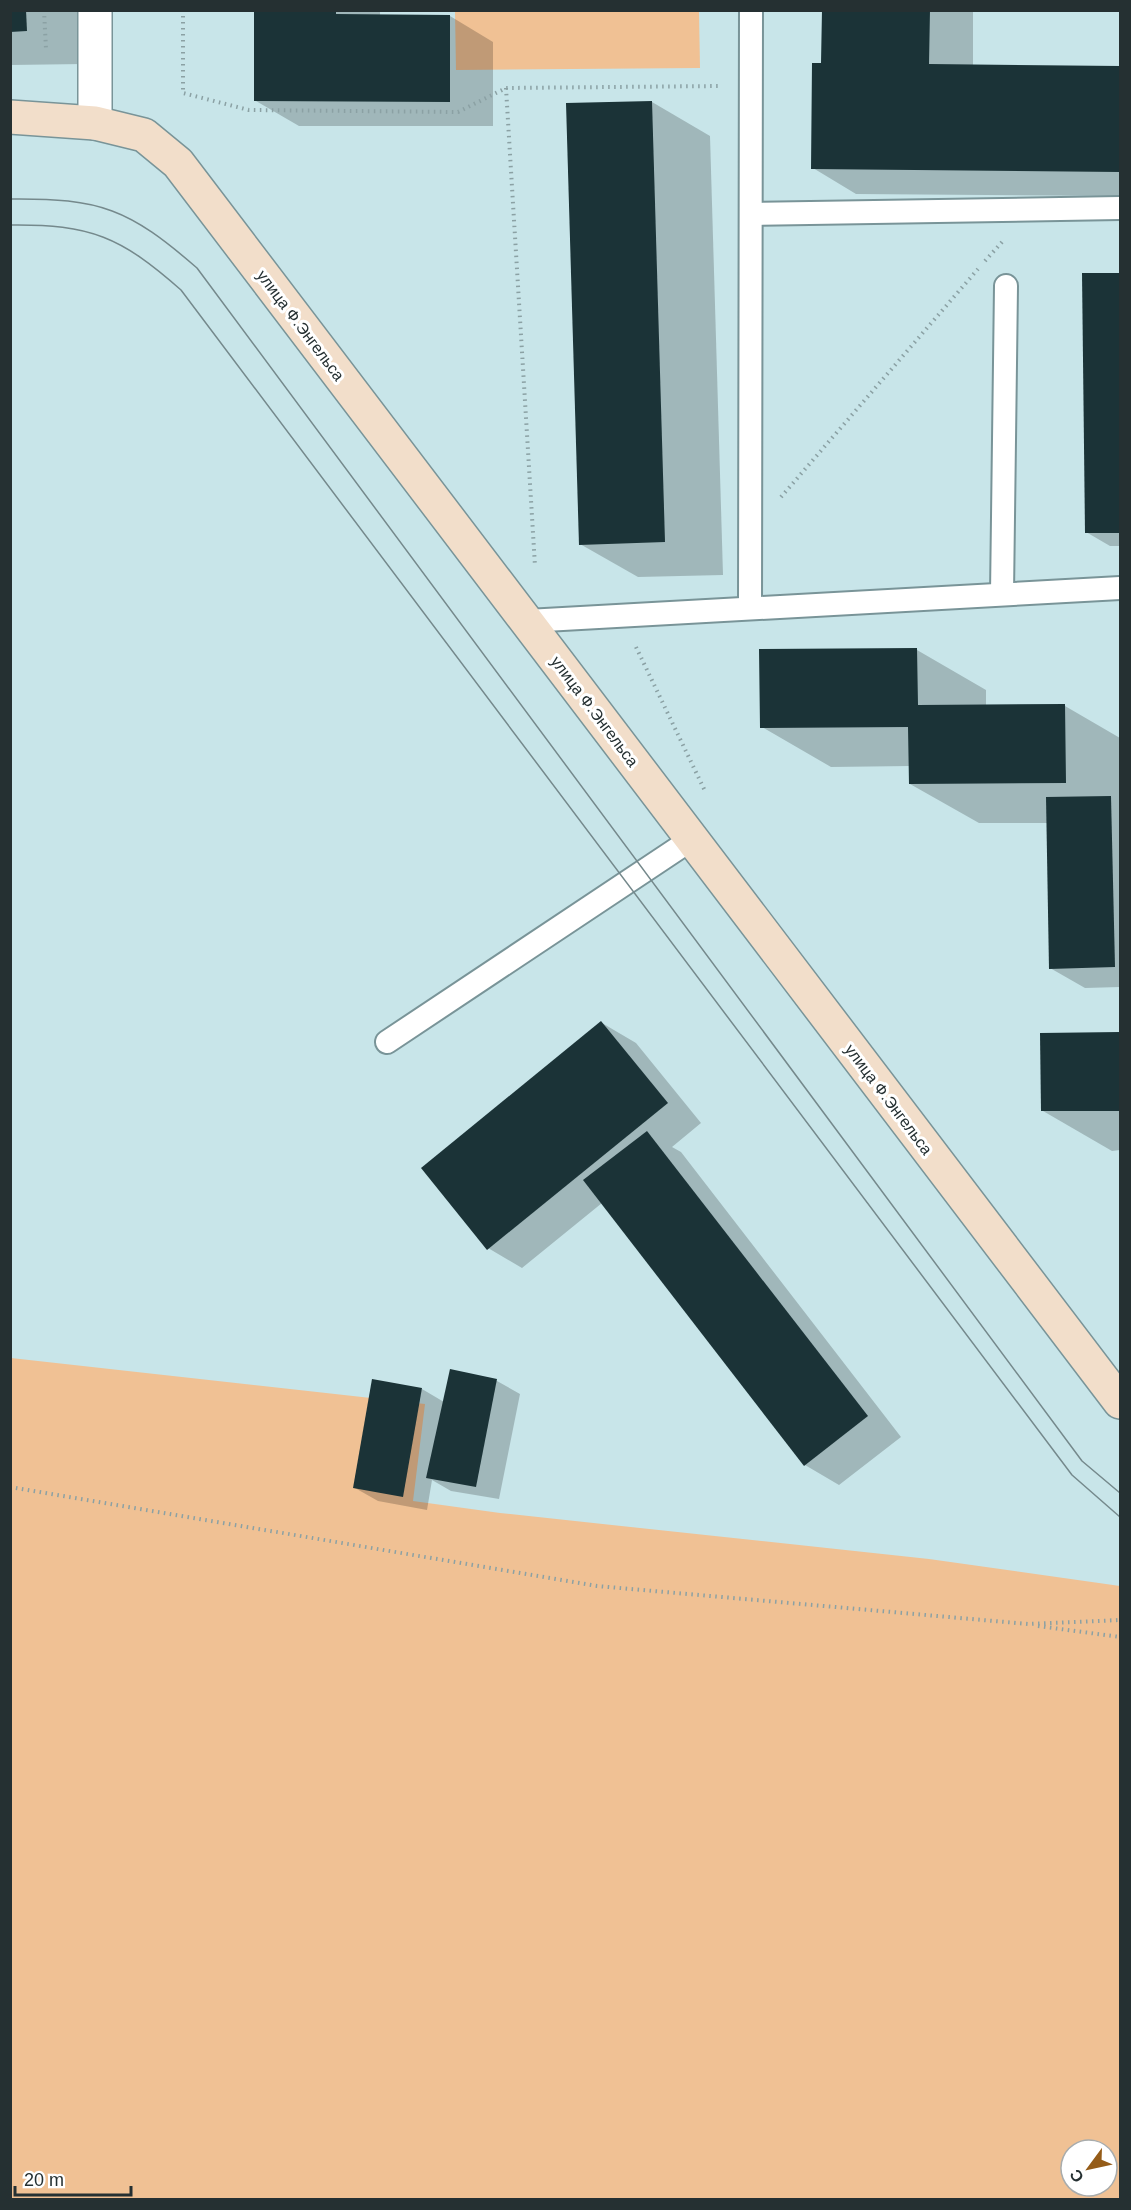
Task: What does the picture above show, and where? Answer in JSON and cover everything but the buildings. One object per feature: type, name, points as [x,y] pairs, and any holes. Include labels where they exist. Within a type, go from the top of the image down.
[{"type":"street","points":[[95,10],[95,123]]},
{"type":"street","name":"улица Ф.Энгельса","points":[[10,117],[95,123],[144,135],[178,164],[1120,1402]]},
{"type":"lane","points":[[750,607],[751,10]]},
{"type":"lane","points":[[752,214],[1120,208]]},
{"type":"lane","points":[[1002,594],[1006,286]]},
{"type":"lane","points":[[526,621],[1120,588]]},
{"type":"lane","points":[[387,1042],[692,839]]},
{"type":"path","points":[[44,10],[46,49]]},
{"type":"path","points":[[183,10],[183,93],[249,110],[458,112],[506,88],[751,85]]},
{"type":"path","points":[[506,88],[535,566]]},
{"type":"path","points":[[751,532],[1030,209]]},
{"type":"path","points":[[620,614],[705,791]]},
{"type":"path","points":[[10,1487],[597,1586],[1028,1624],[1120,1637]]},
{"type":"path","points":[[1028,1624],[1120,1620]]},
{"type":"shaded area","points":[[455,11],[699,11],[700,68],[456,70]]},
{"type":"shaded area","points":[[11,1358],[425,1404],[413,1501],[500,1513],[929,1559],[1120,1586],[1120,2199],[11,2200]]},
{"type":"tram line","points":[[10,199],[68,201],[112,211],[152,232],[197,268],[1082,1461],[1120,1493]]},
{"type":"tram line","points":[[10,225],[62,227],[103,237],[140,257],[181,290],[1072,1475],[1120,1517]]}]
